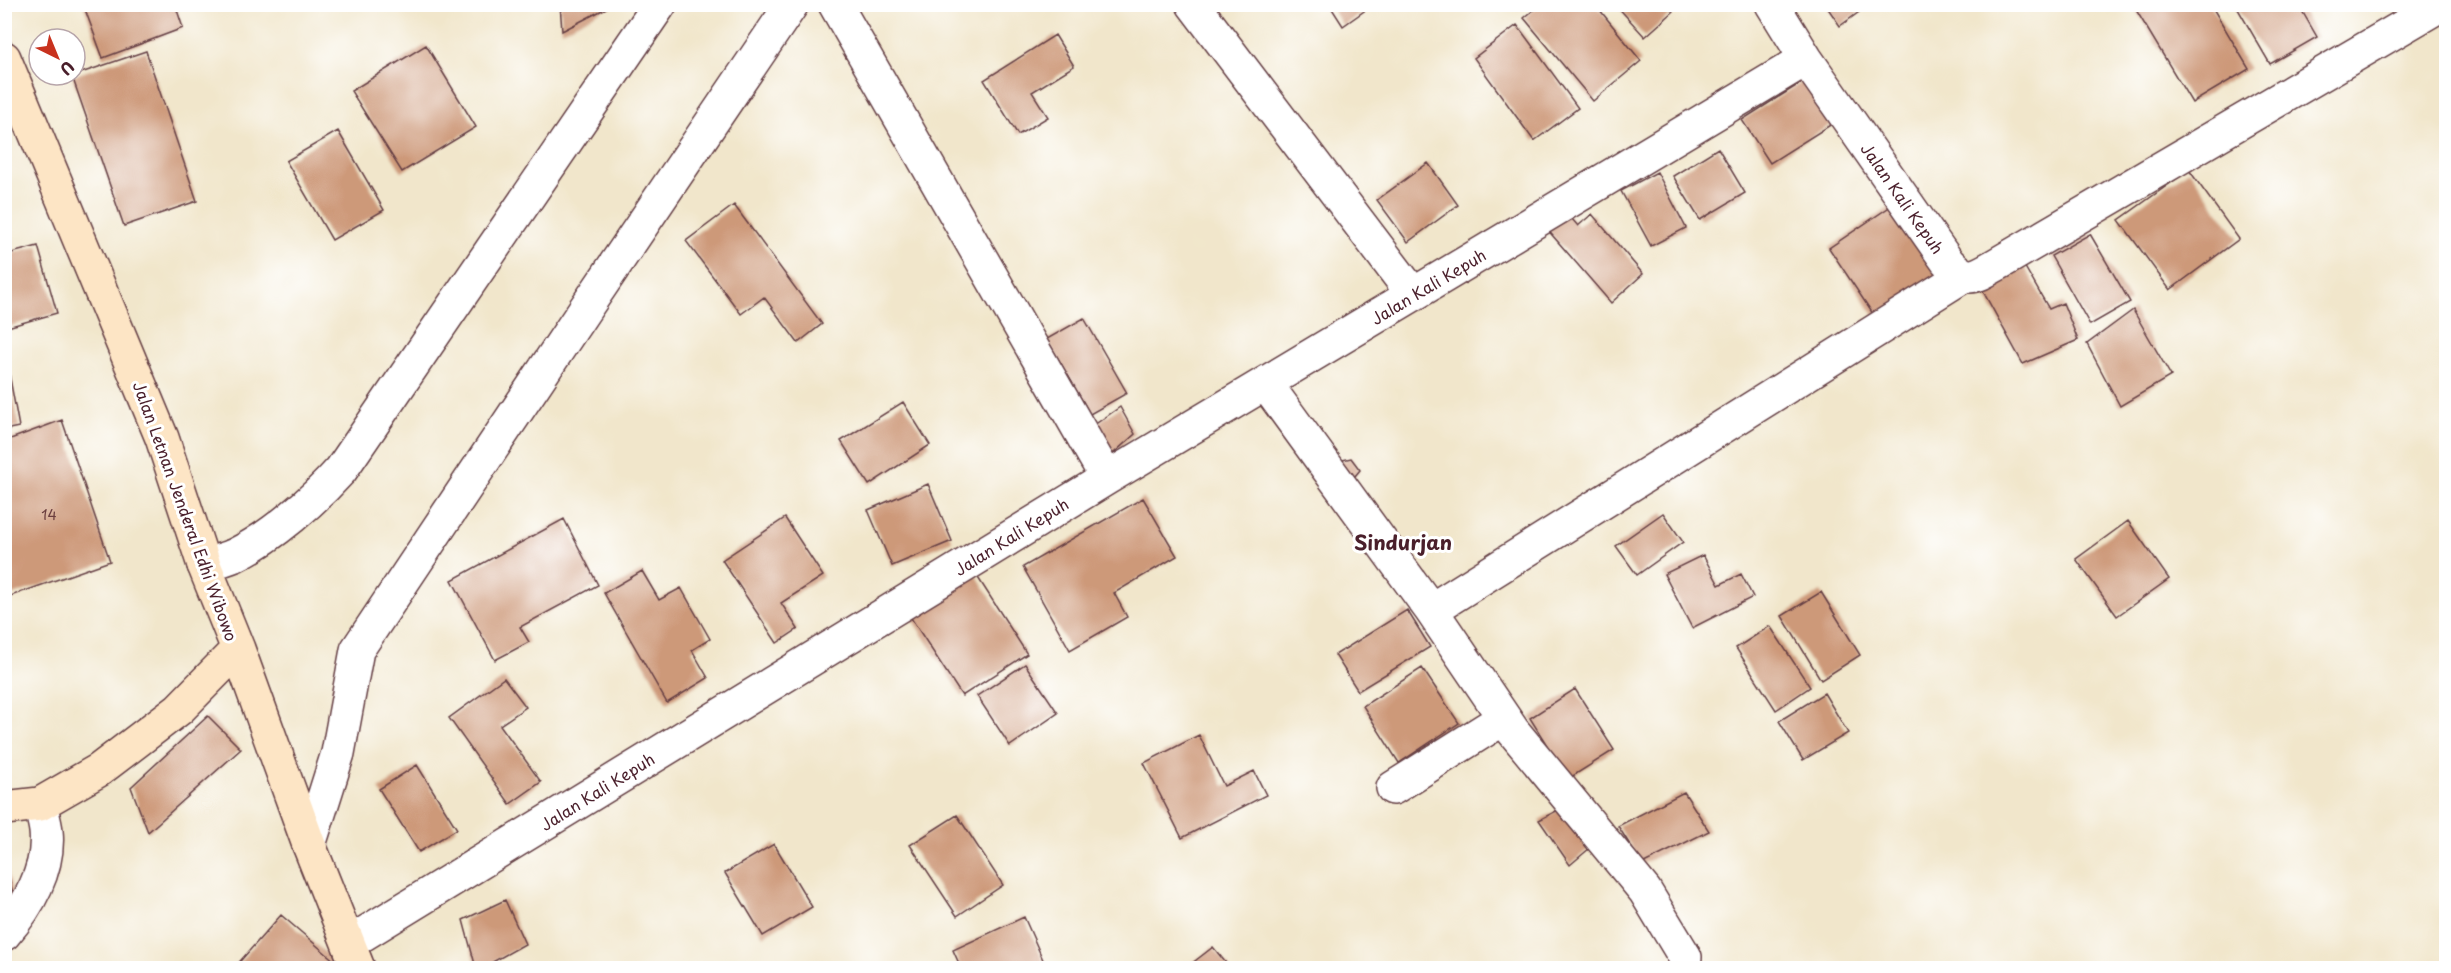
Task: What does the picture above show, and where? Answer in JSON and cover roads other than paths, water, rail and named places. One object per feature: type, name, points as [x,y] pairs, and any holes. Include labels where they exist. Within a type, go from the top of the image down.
[{"type":"street","points":[[204,565],[235,555],[254,544],[298,510],[341,470],[660,4]]},
{"type":"street","points":[[309,845],[338,753],[357,650],[792,4]]},
{"type":"street","points":[[835,4],[1107,478]]},
{"type":"street","points":[[1193,4],[1413,294]]},
{"type":"street","points":[[1772,4],[1806,58]]},
{"type":"street","points":[[1431,610],[1964,276],[1978,276],[2442,4]]},
{"type":"street","name":"Jalan Letnan Jenderal Edhi Wibowo","points":[[4,58],[162,438],[204,565],[238,649],[309,845],[354,956]]},
{"type":"street","name":"Jalan Kali Kepuh","points":[[354,956],[1107,478],[1806,58],[1947,261],[1964,276]]},
{"type":"street","points":[[1266,384],[1431,610],[1504,718],[1646,891],[1685,957]]},
{"type":"street","points":[[4,808],[40,804],[99,770],[179,709],[238,649]]},
{"type":"street","points":[[1393,788],[1504,718]]},
{"type":"street","points":[[4,934],[23,912],[35,889],[42,866],[46,833],[40,804]]},
{"type":"district","name":"Sindurjan","points":[[1403,542]]}]
